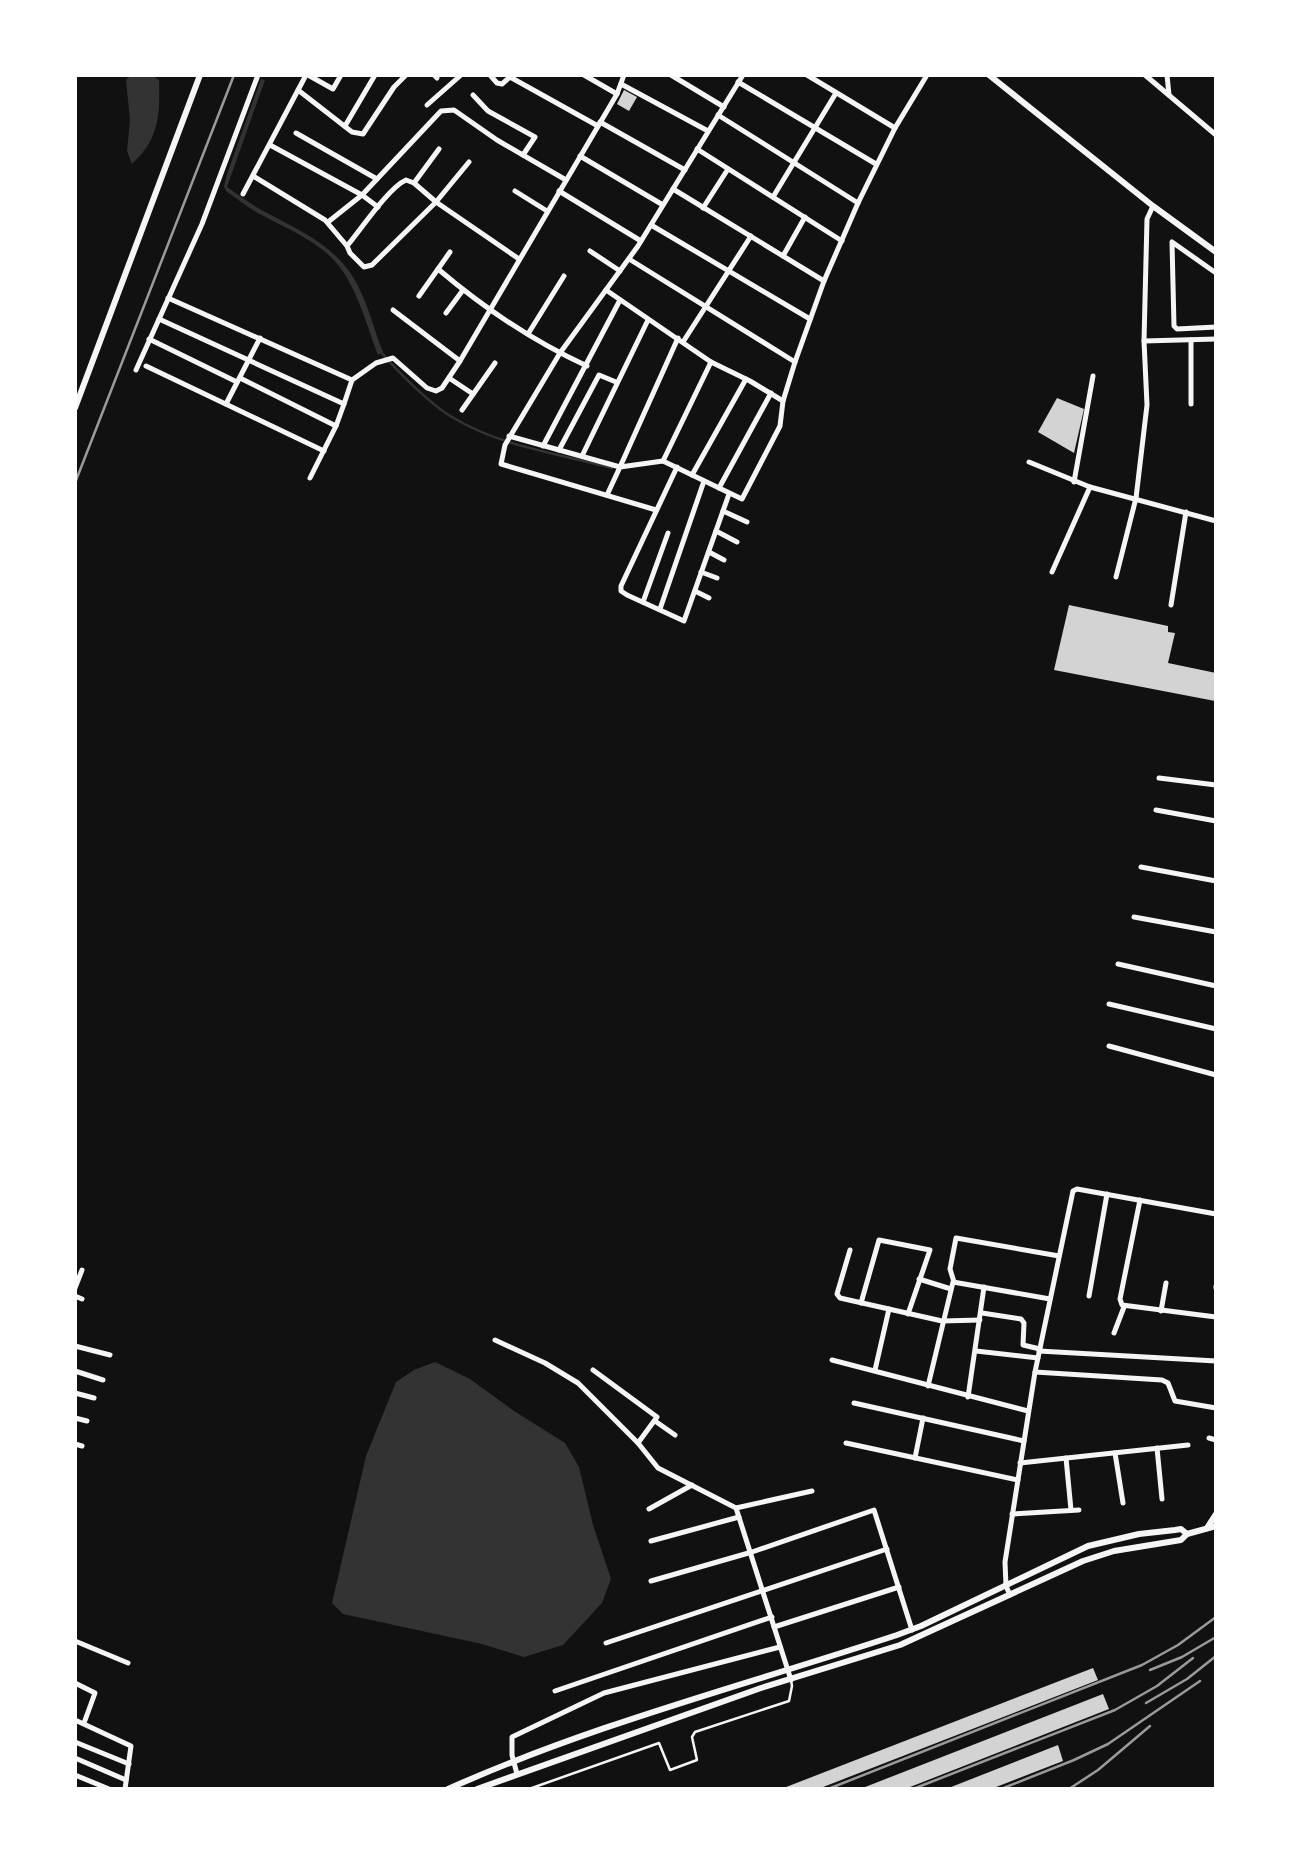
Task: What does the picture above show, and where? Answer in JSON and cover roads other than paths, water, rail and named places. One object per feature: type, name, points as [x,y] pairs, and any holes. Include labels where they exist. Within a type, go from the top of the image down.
[{"type":"street","points":[[75,408],[200,75]]},
{"type":"street","points":[[136,370],[202,224],[258,75]]},
{"type":"street","points":[[243,194],[307,75],[333,89],[341,75]]},
{"type":"street","points":[[345,126],[375,75]]},
{"type":"street","points":[[298,90],[352,132],[363,134],[406,75]]},
{"type":"street","points":[[427,106],[461,75]]},
{"type":"street","points":[[490,75],[497,83],[502,84],[510,77],[685,170]]},
{"type":"street","points":[[584,75],[617,94]]},
{"type":"street","points":[[310,478],[336,426],[352,380],[376,363],[389,358],[396,359],[433,392],[439,390],[449,378],[617,94],[624,75]]},
{"type":"street","points":[[671,75],[724,107]]},
{"type":"street","points":[[656,510],[501,464],[509,437],[560,354],[641,241],[743,75]]},
{"type":"street","points":[[807,75],[895,128]]},
{"type":"street","points":[[509,437],[620,467],[663,461],[742,499],[780,426],[783,401],[810,319],[858,203],[895,128],[927,75]]},
{"type":"street","points":[[989,75],[1153,206],[1216,252]]},
{"type":"street","points":[[1145,75],[1216,135]]},
{"type":"street","points":[[1167,75],[1169,94]]},
{"type":"street","points":[[738,82],[814,130],[876,164]]},
{"type":"street","points":[[621,84],[708,131]]},
{"type":"street","points":[[773,197],[836,93]]},
{"type":"street","points":[[438,96],[448,109],[460,113],[566,180]]},
{"type":"street","points":[[473,96],[488,111],[535,137],[523,155]]},
{"type":"street","points":[[328,222],[362,195],[441,111],[448,109]]},
{"type":"street","points":[[718,116],[858,203]]},
{"type":"street","points":[[296,133],[377,179]]},
{"type":"street","points":[[270,145],[362,195],[378,208]]},
{"type":"street","points":[[414,183],[439,149]]},
{"type":"street","points":[[698,149],[842,241]]},
{"type":"street","points":[[580,156],[663,205]]},
{"type":"street","points":[[253,176],[328,222],[364,267],[372,265],[436,202],[469,162]]},
{"type":"street","points":[[703,208],[728,169]]},
{"type":"street","points":[[347,246],[405,180],[414,183],[436,202],[519,259]]},
{"type":"street","points":[[673,189],[824,281]]},
{"type":"street","points":[[515,191],[547,211]]},
{"type":"street","points":[[559,191],[641,241]]},
{"type":"street","points":[[1116,577],[1136,498],[1147,405],[1144,341],[1147,219],[1153,206]]},
{"type":"street","points":[[783,256],[805,218]]},
{"type":"street","points":[[651,225],[810,319]]},
{"type":"street","points":[[607,495],[680,340],[751,236]]},
{"type":"street","points":[[1216,274],[1172,242],[1174,326],[1177,329],[1216,327]]},
{"type":"street","points":[[590,251],[620,271]]},
{"type":"street","points":[[419,296],[450,252]]},
{"type":"street","points":[[629,258],[795,362]]},
{"type":"street","points":[[438,269],[490,311],[560,354],[587,366]]},
{"type":"street","points":[[528,334],[564,276]]},
{"type":"street","points":[[446,313],[463,290]]},
{"type":"street","points":[[606,290],[711,362],[783,401]]},
{"type":"street","points":[[168,298],[352,380]]},
{"type":"street","points":[[543,446],[620,300]]},
{"type":"street","points":[[393,310],[460,361]]},
{"type":"street","points":[[159,319],[344,404]]},
{"type":"street","points":[[582,456],[648,320]]},
{"type":"street","points":[[226,404],[260,338]]},
{"type":"street","points":[[149,339],[336,426]]},
{"type":"street","points":[[1144,341],[1216,339]]},
{"type":"street","points":[[1191,340],[1192,404]]},
{"type":"street","points":[[663,461],[711,362]]},
{"type":"street","points":[[462,410],[495,363]]},
{"type":"street","points":[[146,366],[324,451]]},
{"type":"street","points":[[559,450],[599,375],[616,382]]},
{"type":"street","points":[[1074,482],[1093,376]]},
{"type":"street","points":[[449,378],[473,394]]},
{"type":"street","points":[[692,475],[746,379]]},
{"type":"street","points":[[719,488],[771,394]]},
{"type":"street","points":[[1029,462],[1074,482],[1216,521]]},
{"type":"street","points":[[677,467],[621,591],[684,621],[729,494]]},
{"type":"street","points":[[660,609],[704,481]]},
{"type":"street","points":[[1052,572],[1090,487]]},
{"type":"street","points":[[723,511],[747,523]]},
{"type":"street","points":[[1171,605],[1186,512]]},
{"type":"street","points":[[716,531],[737,542]]},
{"type":"street","points":[[643,602],[668,533]]},
{"type":"street","points":[[709,552],[724,560]]},
{"type":"street","points":[[701,572],[717,578]]},
{"type":"street","points":[[695,591],[709,598]]},
{"type":"street","points":[[1159,778],[1216,785]]},
{"type":"street","points":[[1156,810],[1216,821]]},
{"type":"street","points":[[1142,867],[1216,881]]},
{"type":"street","points":[[1134,917],[1216,932]]},
{"type":"street","points":[[1118,964],[1216,986]]},
{"type":"street","points":[[1109,1004],[1216,1029]]},
{"type":"street","points":[[1109,1046],[1216,1075]]},
{"type":"street","points":[[1010,1595],[1006,1586],[1004,1562],[1035,1372],[1073,1191],[1076,1189],[1216,1214]]},
{"type":"street","points":[[1089,1296],[1107,1194]]},
{"type":"street","points":[[1114,1333],[1124,1307],[1121,1299],[1140,1200]]},
{"type":"street","points":[[928,1386],[942,1321],[954,1282],[950,1269],[956,1238],[1059,1256]]},
{"type":"street","points":[[860,1303],[879,1240],[930,1250],[908,1314]]},
{"type":"street","points":[[849,1250],[838,1295],[860,1303],[942,1321],[981,1317],[1021,1319],[1024,1323],[1023,1345],[1039,1353]]},
{"type":"street","points":[[75,1288],[82,1270]]},
{"type":"street","points":[[919,1279],[951,1289]]},
{"type":"street","points":[[954,1282],[1051,1299]]},
{"type":"street","points":[[1161,1311],[1166,1283]]},
{"type":"street","points":[[968,1397],[984,1287]]},
{"type":"street","points":[[75,1296],[82,1299]]},
{"type":"street","points":[[1124,1307],[1216,1317]]},
{"type":"street","points":[[875,1370],[889,1309]]},
{"type":"street","points":[[495,1340],[545,1363],[578,1383],[638,1443],[658,1468],[736,1508],[811,1491]]},
{"type":"street","points":[[75,1346],[110,1355]]},
{"type":"street","points":[[976,1350],[1216,1361]]},
{"type":"street","points":[[832,1360],[1028,1412]]},
{"type":"street","points":[[593,1370],[657,1417],[638,1443]]},
{"type":"street","points":[[75,1371],[103,1380]]},
{"type":"street","points":[[1035,1372],[1162,1380],[1168,1383],[1175,1401],[1216,1408]]},
{"type":"street","points":[[75,1393],[94,1398]]},
{"type":"street","points":[[854,1403],[1024,1441]]},
{"type":"street","points":[[75,1418],[87,1421]]},
{"type":"street","points":[[915,1458],[923,1418]]},
{"type":"street","points":[[655,1421],[675,1435]]},
{"type":"street","points":[[846,1443],[1017,1480]]},
{"type":"street","points":[[1020,1463],[1188,1445]]},
{"type":"street","points":[[1157,1448],[1162,1499]]},
{"type":"street","points":[[1115,1453],[1123,1503]]},
{"type":"street","points":[[1066,1458],[1070,1510]]},
{"type":"street","points":[[649,1510],[692,1485]]},
{"type":"street","points":[[736,1508],[791,1680]]},
{"type":"street","points":[[651,1581],[752,1552],[874,1510],[912,1630]]},
{"type":"street","points":[[1012,1514],[1080,1510]]},
{"type":"street","points":[[1207,1528],[1216,1514]]},
{"type":"street","points":[[651,1541],[739,1517]]},
{"type":"street","points":[[477,1789],[761,1688],[923,1636],[1096,1556],[1181,1540],[1187,1534],[1216,1526]]},
{"type":"street","points":[[448,1789],[513,1760],[626,1719],[912,1630],[1088,1546],[1139,1534],[1181,1529],[1187,1534]]},
{"type":"street","points":[[606,1643],[887,1549]]},
{"type":"street","points":[[774,1627],[899,1587]]},
{"type":"street","points":[[555,1691],[772,1618]]},
{"type":"street","points":[[75,1641],[128,1663]]},
{"type":"street","points":[[517,1774],[512,1737],[604,1693],[780,1647]]},
{"type":"street","points":[[75,1683],[95,1693],[84,1724]]},
{"type":"street","points":[[75,1720],[129,1745],[131,1748],[125,1789]]},
{"type":"street","points":[[75,1742],[129,1764]]},
{"type":"street","points":[[75,1758],[126,1780]]},
{"type":"street","points":[[75,1775],[105,1788]]},
{"type":"lane","points":[[529,1789],[659,1743],[670,1770],[697,1760],[692,1737],[695,1732],[789,1701],[791,1680]]},
{"type":"waterway","points":[[380,351],[434,404],[470,427],[509,442],[612,468]]},
{"type":"railway","points":[[75,483],[234,75]]},
{"type":"railway","points":[[828,1789],[1142,1665],[1178,1645],[1216,1617]]},
{"type":"railway","points":[[1150,1670],[1182,1657],[1216,1637]]},
{"type":"railway","points":[[1146,1703],[1187,1679],[1216,1656]]},
{"type":"railway","points":[[913,1789],[1115,1710],[1157,1686],[1193,1658]]},
{"type":"railway","points":[[1001,1789],[1108,1744],[1200,1681]]},
{"type":"railway","points":[[1069,1789],[1098,1770],[1150,1726]]}]
